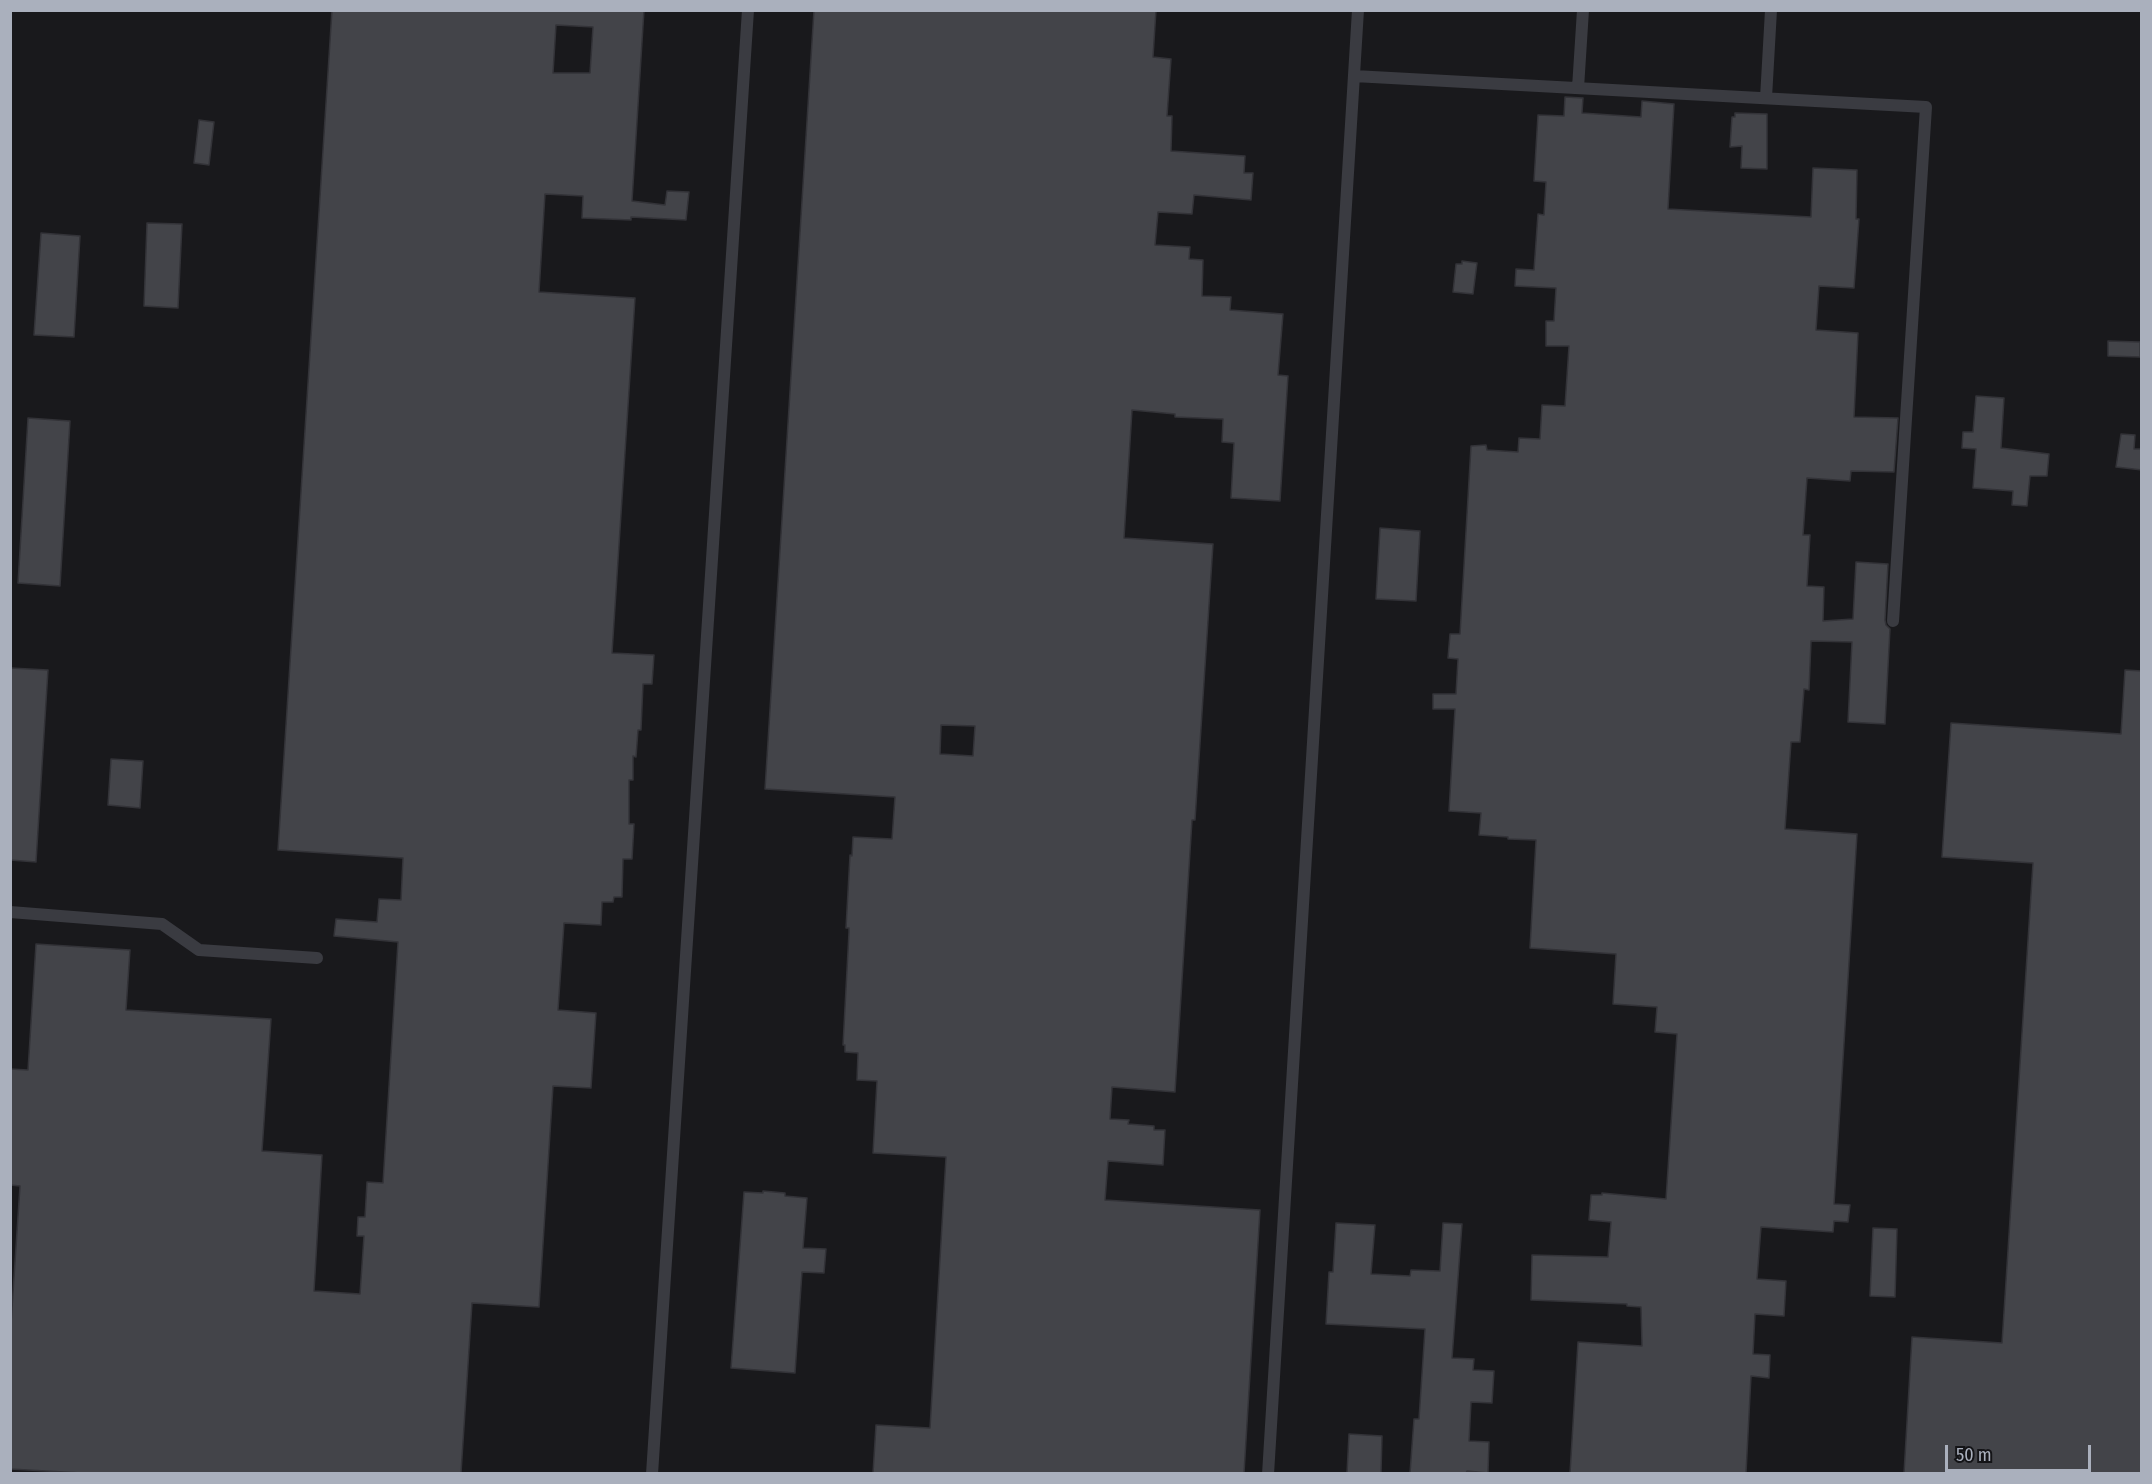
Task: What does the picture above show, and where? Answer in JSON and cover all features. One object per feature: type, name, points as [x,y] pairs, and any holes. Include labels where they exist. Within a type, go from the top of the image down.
[{"type":"lane","points":[[652,1473],[748,10]]},
{"type":"lane","points":[[1268,1473],[1359,10]]},
{"type":"lane","points":[[1578,88],[1583,10]]},
{"type":"lane","points":[[1766,98],[1771,10]]},
{"type":"lane","points":[[1354,76],[1926,107],[1893,621]]},
{"type":"lane","points":[[10,912],[162,924],[200,950],[317,958]]},
{"type":"building","points":[[332,10],[644,10],[632,201],[665,205],[667,191],[689,192],[686,220],[631,217],[631,220],[582,218],[583,196],[545,194],[539,292],[635,298],[612,653],[654,655],[652,684],[643,684],[641,730],[638,730],[636,757],[633,756],[633,780],[629,780],[629,824],[634,824],[632,859],[623,859],[622,897],[614,897],[613,902],[602,902],[601,925],[564,923],[558,1010],[596,1013],[591,1088],[553,1086],[539,1307],[472,1303],[461,1473],[82,1473],[10,1469],[10,1338],[20,1186],[10,1185],[10,1069],[28,1070],[36,944],[130,950],[126,1010],[271,1019],[262,1151],[322,1155],[314,1291],[360,1294],[364,1236],[357,1236],[358,1217],[365,1217],[367,1182],[383,1183],[398,942],[334,936],[336,919],[377,922],[379,899],[401,900],[403,858],[278,850]],"holes":[[[556,25],[593,27],[590,73],[553,73]]]},
{"type":"building","points":[[814,10],[1156,10],[1153,57],[1171,59],[1167,116],[1172,116],[1171,151],[1245,156],[1244,173],[1253,173],[1251,200],[1194,195],[1192,214],[1158,212],[1155,245],[1190,247],[1189,259],[1203,260],[1202,296],[1231,297],[1230,310],[1283,314],[1278,375],[1288,376],[1280,501],[1231,498],[1234,443],[1222,442],[1223,419],[1175,417],[1175,414],[1132,410],[1124,538],[1213,544],[1195,820],[1192,820],[1175,1092],[1112,1087],[1110,1119],[1129,1120],[1128,1124],[1154,1126],[1154,1130],[1165,1130],[1163,1165],[1108,1161],[1105,1200],[1260,1210],[1244,1473],[873,1473],[876,1425],[930,1428],[946,1157],[873,1153],[877,1081],[857,1080],[858,1053],[845,1052],[845,1045],[843,1045],[849,932],[849,928],[846,928],[853,837],[892,839],[895,797],[765,789]],"holes":[[[941,725],[975,726],[973,756],[940,754]]]},
{"type":"building","points":[[1565,97],[1583,98],[1582,113],[1641,117],[1642,101],[1674,104],[1668,209],[1811,217],[1813,168],[1857,170],[1856,219],[1859,219],[1854,288],[1819,286],[1816,330],[1858,333],[1854,417],[1898,418],[1894,472],[1851,471],[1850,481],[1807,478],[1803,535],[1810,535],[1807,586],[1824,587],[1823,621],[1853,619],[1856,562],[1888,564],[1885,620],[1890,629],[1885,724],[1848,722],[1852,642],[1811,641],[1809,690],[1804,689],[1800,742],[1791,742],[1785,829],[1857,834],[1834,1204],[1850,1205],[1848,1222],[1834,1221],[1833,1232],[1761,1227],[1757,1279],[1786,1281],[1784,1316],[1755,1314],[1753,1354],[1770,1355],[1769,1378],[1751,1376],[1746,1473],[1570,1473],[1578,1342],[1642,1346],[1641,1307],[1627,1306],[1627,1304],[1531,1300],[1532,1255],[1608,1257],[1611,1222],[1589,1220],[1591,1195],[1602,1195],[1602,1193],[1666,1199],[1677,1034],[1655,1032],[1657,1007],[1613,1004],[1616,954],[1530,948],[1536,840],[1479,835],[1481,813],[1449,811],[1455,709],[1433,709],[1433,694],[1456,694],[1458,659],[1448,658],[1450,634],[1460,634],[1471,446],[1486,445],[1487,450],[1518,452],[1519,438],[1540,439],[1542,405],[1565,406],[1569,346],[1546,346],[1546,321],[1554,321],[1556,288],[1515,286],[1516,269],[1534,270],[1538,214],[1544,215],[1546,182],[1534,181],[1538,115],[1564,116]]},
{"type":"building","points":[[1735,113],[1767,114],[1767,169],[1741,168],[1742,146],[1730,147],[1732,117],[1735,117]]},
{"type":"building","points":[[199,120],[214,122],[209,165],[194,163]]},
{"type":"building","points":[[147,223],[182,224],[178,308],[144,306]]},
{"type":"building","points":[[41,233],[80,236],[74,337],[34,335]]},
{"type":"building","points":[[1462,261],[1477,263],[1473,294],[1453,292],[1456,264],[1462,264]]},
{"type":"building","points":[[2108,341],[2140,342],[2140,357],[2108,356]]},
{"type":"building","points":[[1976,396],[2004,398],[2001,448],[2049,454],[2047,476],[2030,476],[2027,506],[2012,505],[2013,491],[1973,488],[1976,449],[1962,448],[1963,432],[1973,432]]},
{"type":"building","points":[[28,418],[70,421],[60,586],[18,583]]},
{"type":"building","points":[[2121,434],[2135,435],[2134,449],[2142,449],[2142,470],[2116,467]]},
{"type":"building","points":[[1380,528],[1420,531],[1416,601],[1376,599]]},
{"type":"building","points":[[11,668],[48,670],[36,862],[10,860]]},
{"type":"building","points":[[2125,670],[2142,671],[2142,1473],[1904,1473],[1912,1337],[2002,1343],[2033,863],[1942,857],[1951,723],[2121,734]]},
{"type":"building","points":[[111,759],[143,761],[140,808],[108,805]]},
{"type":"building","points":[[763,1191],[807,1198],[803,1248],[826,1249],[824,1273],[802,1272],[795,1373],[731,1368],[744,1192],[763,1193]]},
{"type":"building","points":[[1336,1223],[1375,1225],[1371,1274],[1410,1276],[1411,1270],[1440,1271],[1443,1223],[1462,1224],[1452,1358],[1474,1359],[1473,1370],[1494,1371],[1492,1403],[1471,1402],[1469,1441],[1489,1442],[1488,1473],[1467,1471],[1466,1473],[1410,1473],[1414,1419],[1419,1419],[1425,1329],[1326,1324],[1329,1272],[1333,1272]]},
{"type":"building","points":[[1873,1228],[1897,1229],[1895,1297],[1870,1296]]},
{"type":"building","points":[[1349,1434],[1382,1436],[1381,1473],[1347,1473]]}]
